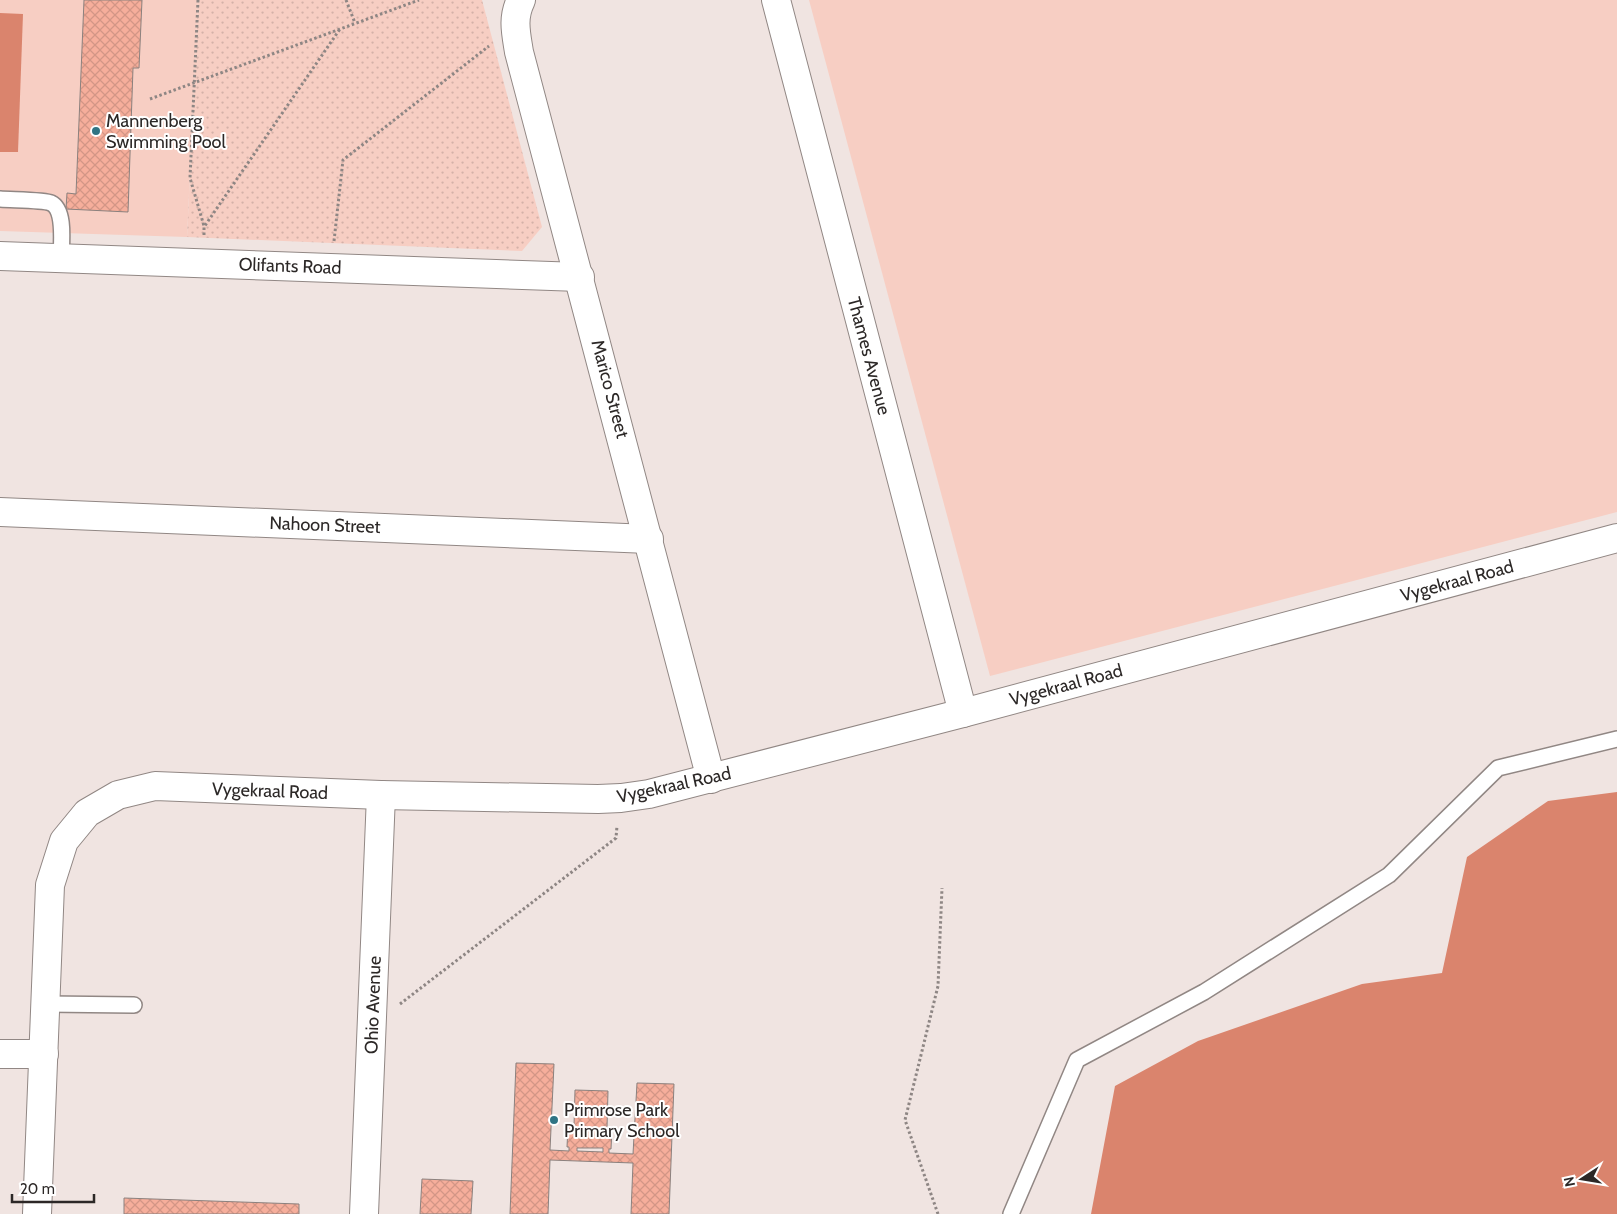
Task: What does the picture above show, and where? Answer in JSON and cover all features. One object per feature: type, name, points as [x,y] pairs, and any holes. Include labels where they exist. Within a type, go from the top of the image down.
[{"type":"street","name":"Thames Avenue","points":[[776,0],[963,713]]},
{"type":"street","name":"Marico Street","points":[[518,12],[520,52],[712,779]]},
{"type":"street","name":"Olifants Road","points":[[0,256],[580,276]]},
{"type":"street","name":"Nahoon Street","points":[[0,512],[649,539]]},
{"type":"street","name":"Vygekraal Road","points":[[37,1214],[50,885],[64,841],[87,813],[118,795],[155,786],[381,796],[598,799],[649,794],[963,713],[1617,538]]},
{"type":"street","name":"Ohio Avenue","points":[[364,1214],[381,796]]},
{"type":"street","points":[[0,1054],[44,1054]]},
{"type":"lane","points":[[0,199],[51,203],[58,208],[62,223],[61,258]]},
{"type":"lane","points":[[1012,1214],[1077,1060],[1204,992],[1389,875],[1498,768],[1617,739]]},
{"type":"lane","points":[[46,1004],[134,1005]]},
{"type":"path","points":[[198,0],[190,178],[204,227],[204,263]]},
{"type":"path","points":[[346,0],[355,24]]},
{"type":"path","points":[[150,99],[419,0]]},
{"type":"path","points":[[331,268],[343,160],[469,63],[518,12]]},
{"type":"path","points":[[204,227],[340,29]]},
{"type":"path","points":[[398,1005],[616,838],[621,798]]},
{"type":"path","points":[[938,1214],[905,1120],[938,986],[942,888]]},
{"type":"shaded area","name":"Mannenberg Swimming Pool","points":[[0,0],[198,0],[187,237],[0,231]]},
{"type":"shaded area","points":[[198,0],[482,0],[542,227],[522,251],[187,237]]},
{"type":"shaded area","points":[[809,0],[1617,0],[1617,512],[990,676]]},
{"type":"shaded area","points":[[0,13],[23,14],[18,152],[0,152]]},
{"type":"shaded area","points":[[1617,792],[1617,1214],[1091,1214],[1115,1086],[1198,1041],[1362,984],[1442,973],[1467,857],[1548,801]]},
{"type":"building","points":[[84,0],[142,0],[139,68],[133,68],[128,212],[66,209],[67,193],[76,194]]},
{"type":"building","points":[[516,1063],[554,1064],[550,1150],[569,1151],[569,1147],[567,1147],[568,1126],[574,1126],[575,1090],[608,1091],[607,1128],[612,1128],[611,1149],[609,1149],[609,1153],[633,1154],[637,1083],[674,1084],[669,1214],[631,1214],[633,1163],[550,1160],[548,1214],[510,1214]],"holes":[[[577,1148],[603,1148],[603,1152],[577,1151]]]},
{"type":"building","points":[[422,1179],[473,1181],[471,1214],[420,1214]]},
{"type":"building","points":[[124,1198],[299,1204],[299,1214],[124,1214]]},
{"type":"place","name":"Mannenberg Swimming Pool","points":[[96,131]]},
{"type":"place","name":"Primrose Park Primary School","points":[[554,1120]]}]
